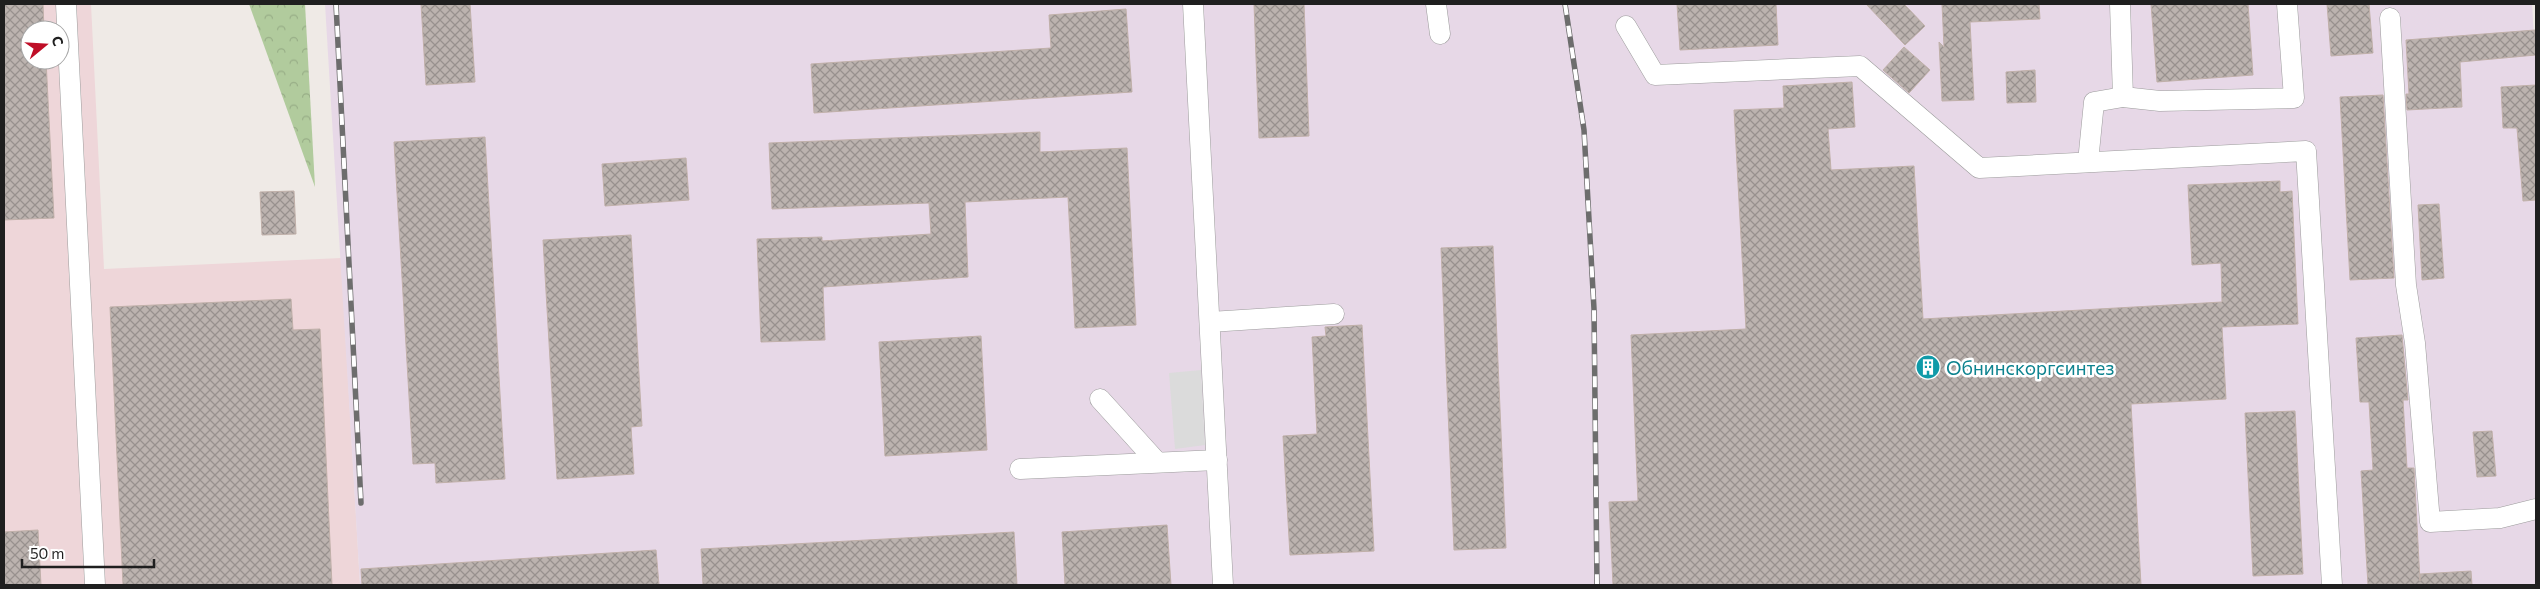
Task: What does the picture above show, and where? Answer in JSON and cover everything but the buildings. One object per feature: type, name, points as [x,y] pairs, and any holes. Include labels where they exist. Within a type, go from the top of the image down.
[{"type":"lane","points":[[66,4],[95,585]]},
{"type":"lane","points":[[1194,4],[1223,585]]},
{"type":"lane","points":[[1436,4],[1440,34]]},
{"type":"lane","points":[[2120,4],[2124,97]]},
{"type":"lane","points":[[2088,162],[2094,102],[2124,97],[2160,101],[2294,98],[2288,4]]},
{"type":"lane","points":[[2390,18],[2406,285],[2414,343],[2430,522],[2500,518],[2536,509]]},
{"type":"lane","points":[[1626,26],[1655,75],[1860,66],[1979,168],[2306,151],[2332,585]]},
{"type":"lane","points":[[1210,322],[1334,314]]},
{"type":"lane","points":[[1100,399],[1157,462]]},
{"type":"lane","points":[[1020,469],[1217,460]]},
{"type":"shaded area","points":[[4,4],[91,4],[104,269],[341,258],[360,585],[4,585]]},
{"type":"shaded area","points":[[325,4],[2532,4],[2536,70],[2536,585],[360,585]]},
{"type":"shaded area","points":[[1201,370],[1205,445],[1175,449],[1169,373]]},
{"type":"green space","points":[[249,4],[305,4],[315,187]]},
{"type":"railway","points":[[336,4],[361,503]]},
{"type":"railway","points":[[1565,4],[1584,130],[1594,309],[1597,585]]},
{"type":"place","name":"Обнинскоргсинтез","points":[[1928,367]]}]
